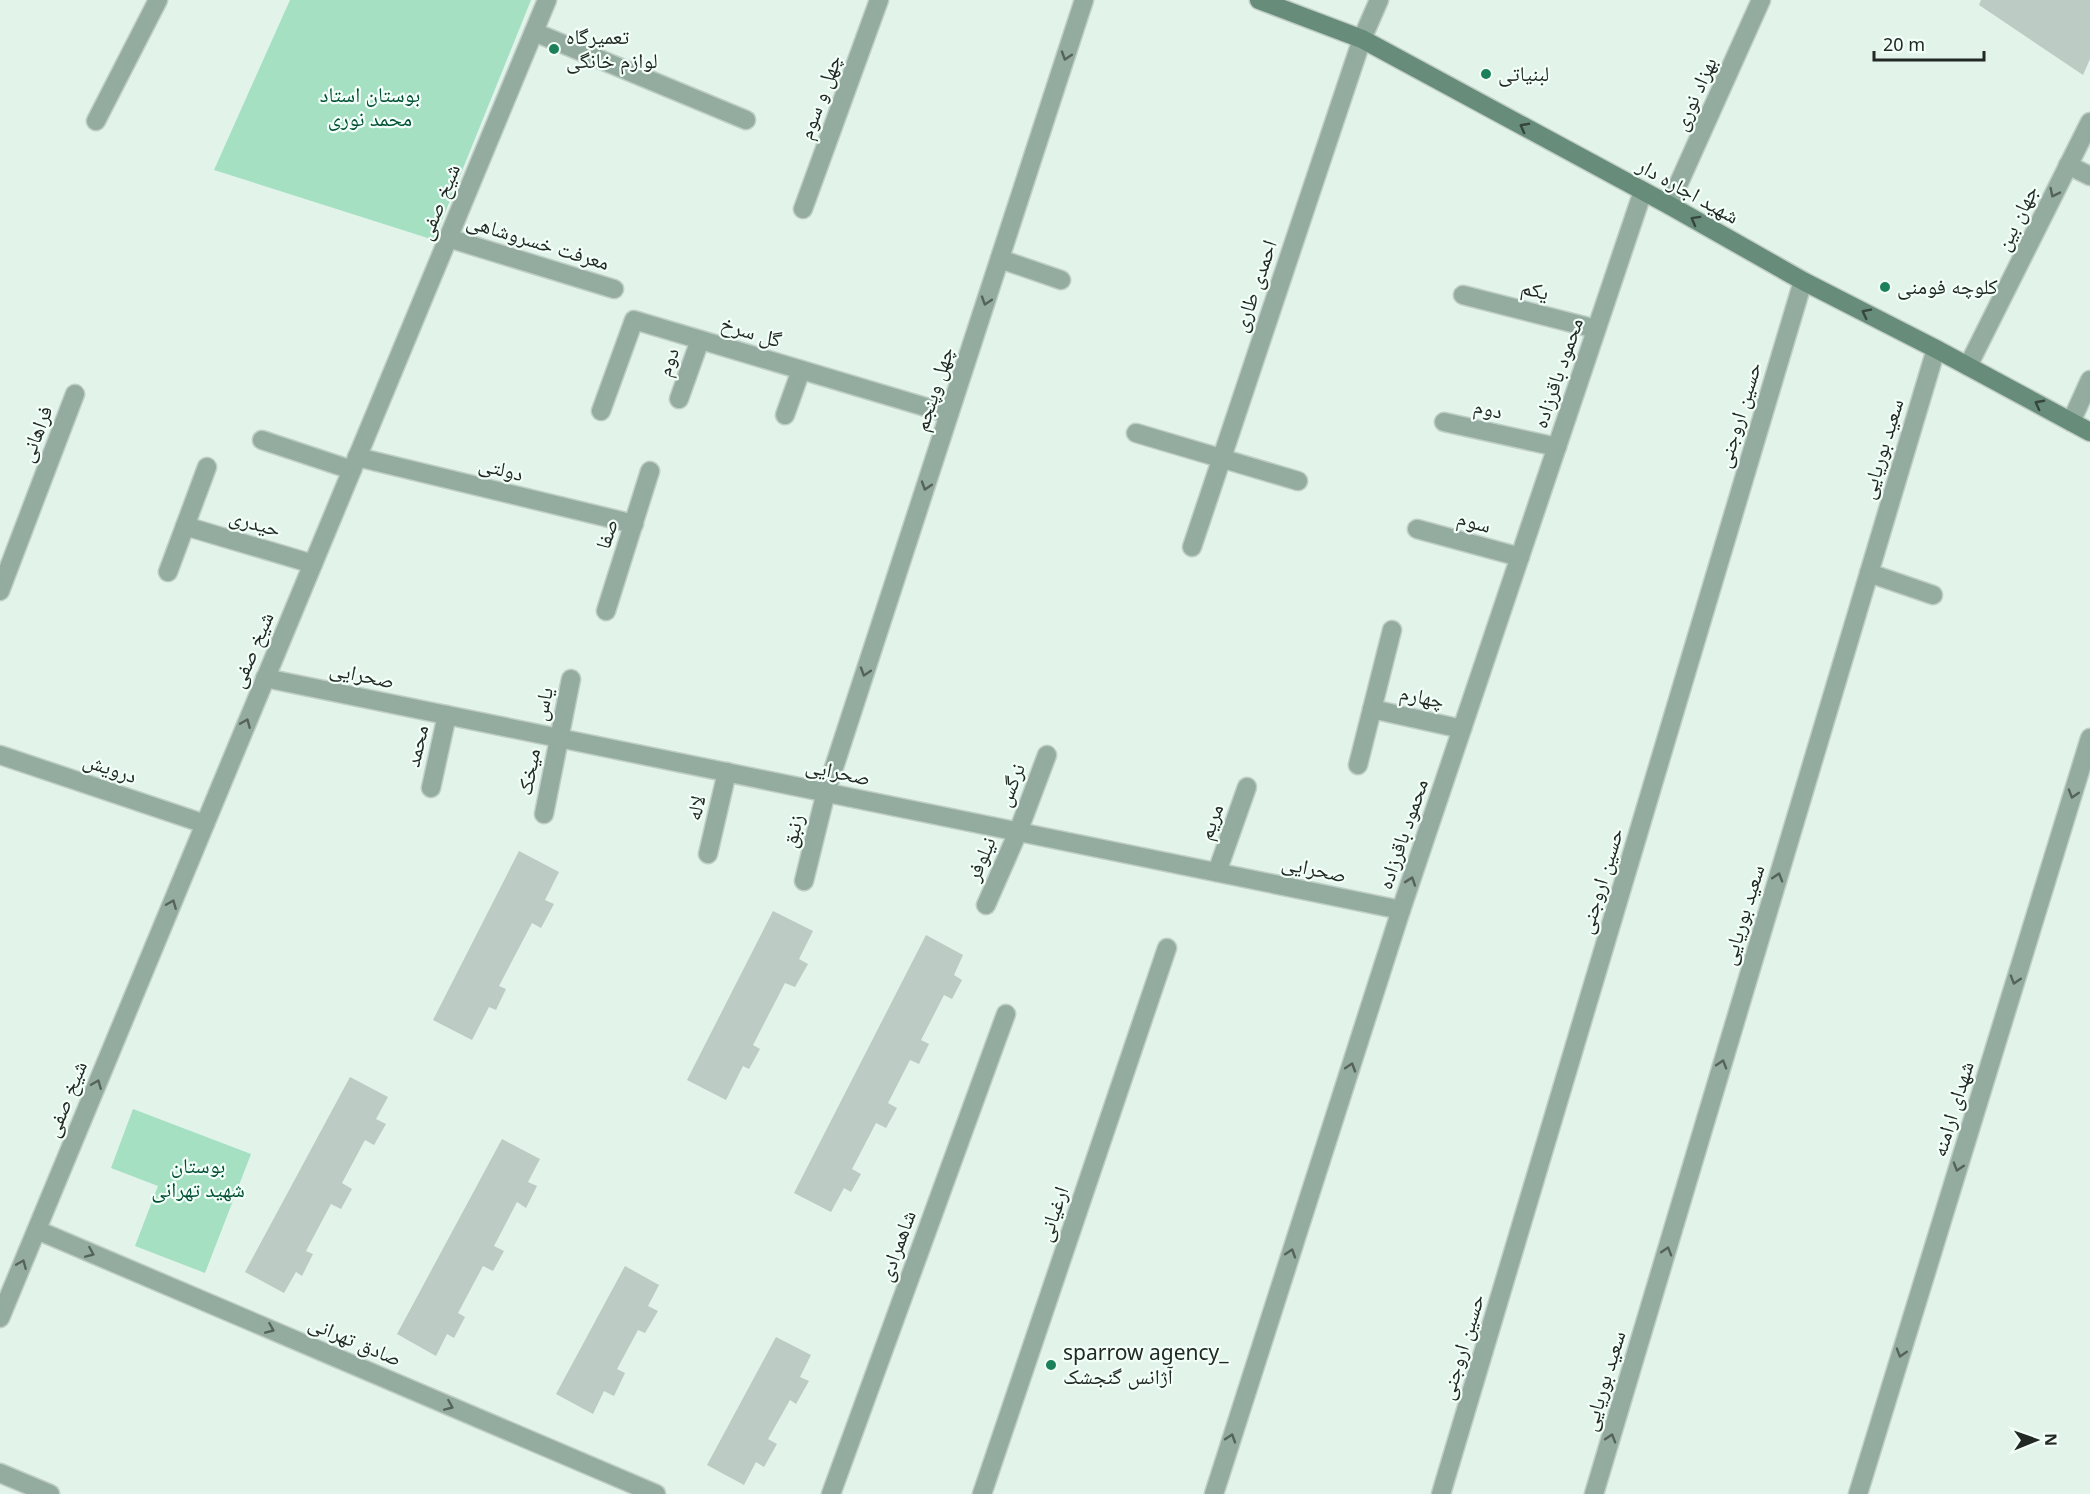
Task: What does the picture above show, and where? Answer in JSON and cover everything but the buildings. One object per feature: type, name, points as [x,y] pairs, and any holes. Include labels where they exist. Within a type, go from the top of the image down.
[{"type":"main road","name":"شهید اجاره دار","points":[[1259,0],[1362,39],[1669,205],[1803,281],[2090,432]]},
{"type":"street","points":[[96,121],[158,0]]},
{"type":"street","name":"شیخ صفی","points":[[0,1318],[547,0]]},
{"type":"street","name":"چهل و سوم","points":[[803,209],[879,0]]},
{"type":"street","name":"چهل وپنجم","points":[[826,792],[1084,0]]},
{"type":"street","name":"احمدی طاری","points":[[1192,547],[1362,39],[1379,0]]},
{"type":"street","name":"بهزاد نوری","points":[[1669,205],[1761,0]]},
{"type":"street","points":[[534,32],[746,120]]},
{"type":"street","name":"جهان‌ بین","points":[[1968,366],[2090,122]]},
{"type":"street","points":[[2068,165],[2090,176]]},
{"type":"street","name":"محمود باقرزاده","points":[[1214,1494],[1401,910],[1643,191]]},
{"type":"street","name":"معرفت خسروشاهی","points":[[448,238],[614,289]]},
{"type":"street","points":[[1000,259],[1061,280]]},
{"type":"street","name":"حسین اروجنی","points":[[1441,1494],[1803,281]]},
{"type":"street","name":"یکم","points":[[1463,295],[1596,328]]},
{"type":"street","name":"گل سرخ","points":[[601,411],[634,320],[949,414]]},
{"type":"street","name":"دوم","points":[[679,399],[700,340]]},
{"type":"street","name":"سعید بوریایی","points":[[1594,1494],[1936,349]]},
{"type":"street","points":[[785,415],[801,370]]},
{"type":"street","points":[[2071,422],[2090,380]]},
{"type":"street","name":"فراهانی","points":[[0,591],[75,394]]},
{"type":"street","name":"دوم","points":[[1444,423],[1557,447]]},
{"type":"street","points":[[1136,433],[1298,481]]},
{"type":"street","name":"دولتی","points":[[262,440],[354,464],[634,524]]},
{"type":"street","points":[[168,572],[207,467]]},
{"type":"street","name":"صفا","points":[[606,611],[650,471]]},
{"type":"street","name":"حیدری","points":[[185,526],[313,564]]},
{"type":"street","name":"سوم","points":[[1417,529],[1520,557]]},
{"type":"street","points":[[1869,573],[1933,595]]},
{"type":"street","points":[[1358,765],[1392,630]]},
{"type":"street","name":"صحرایی","points":[[265,678],[1401,910]]},
{"type":"street","name":"یاس","points":[[559,738],[571,679]]},
{"type":"street","name":"چهارم","points":[[1372,710],[1462,729]]},
{"type":"street","name":"محمد","points":[[430,788],[447,715]]},
{"type":"street","name":"میخک","points":[[544,814],[559,738]]},
{"type":"street","name":"شهدای ارامنه","points":[[1858,1494],[2090,738]]},
{"type":"street","name":"درویش","points":[[0,755],[205,824]]},
{"type":"street","name":"نرگس","points":[[1018,832],[1047,755]]},
{"type":"street","name":"لاله","points":[[708,854],[727,772]]},
{"type":"street","name":"مریم","points":[[1217,872],[1247,787]]},
{"type":"street","name":"زنبق","points":[[804,881],[826,792]]},
{"type":"street","name":"نیلوفر","points":[[986,905],[1018,832]]},
{"type":"street","name":"ارغیانی","points":[[982,1494],[1167,948]]},
{"type":"street","name":"شاهمرادی","points":[[831,1494],[1006,1014]]},
{"type":"street","name":"صادق تهرانی","points":[[37,1230],[656,1494]]},
{"type":"street","points":[[0,1473],[50,1494]]},
{"type":"green space","name":"بوستان استاد محمد نوری","points":[[290,0],[531,0],[434,240],[214,170]]},
{"type":"green space","name":"بوستان شهید تهرانی","points":[[133,1109],[251,1154],[205,1273],[135,1246],[158,1186],[111,1168]]},
{"type":"place","name":"تعمیرگاه لوازم خانگی","points":[[554,49]]},
{"type":"place","name":"لبنیاتی","points":[[1486,74]]},
{"type":"place","name":"کلوچه فومنی","points":[[1885,287]]},
{"type":"place","name":"sparrow agency_ آژانس گنجشک","points":[[1051,1365]]}]
